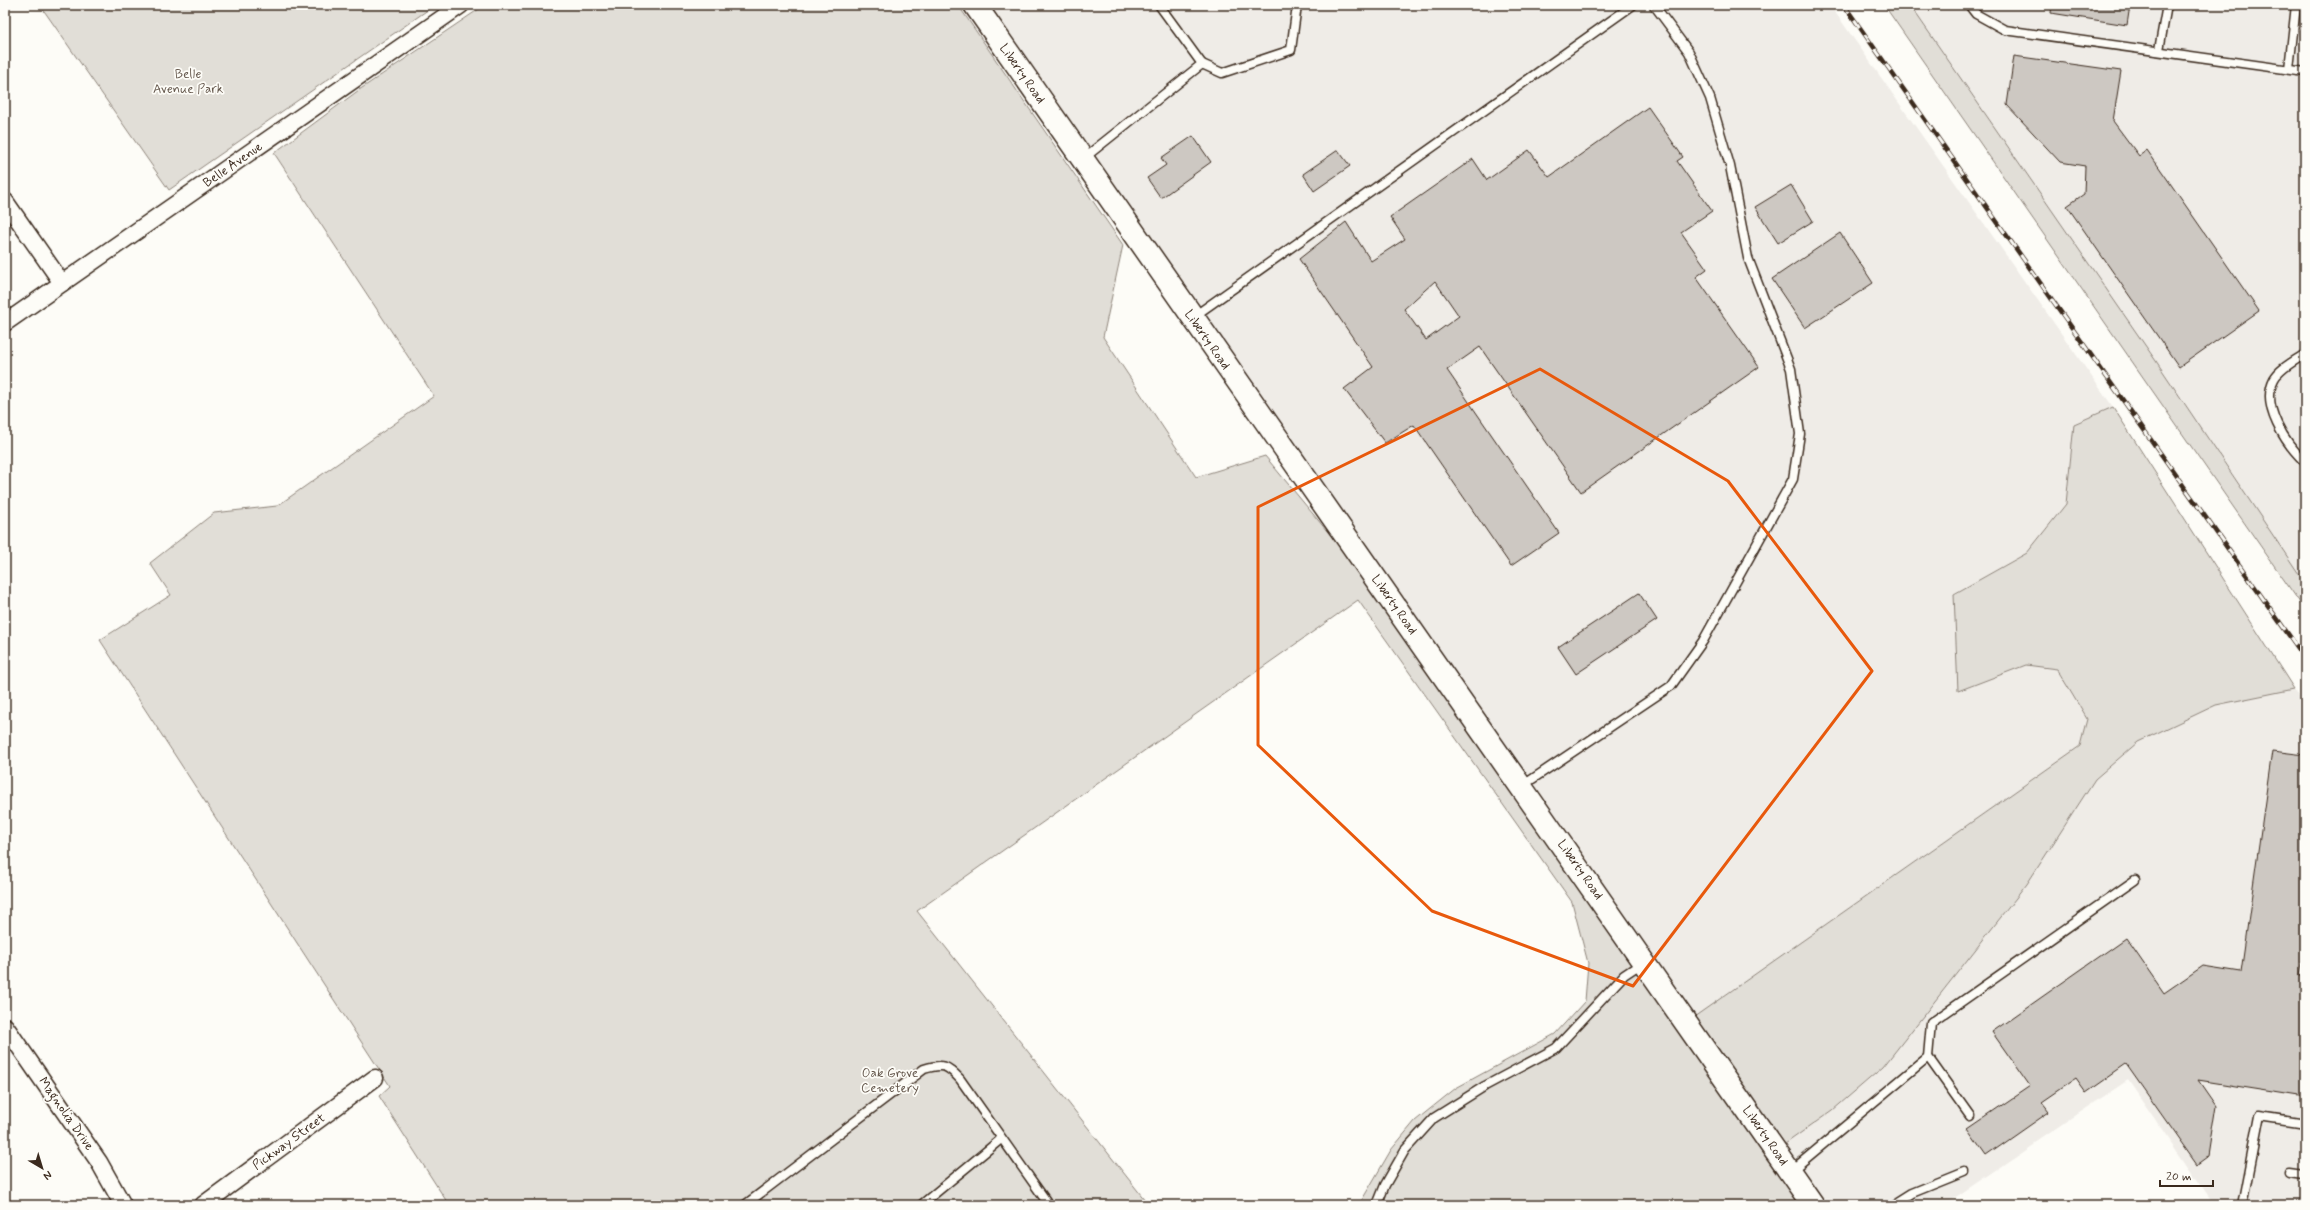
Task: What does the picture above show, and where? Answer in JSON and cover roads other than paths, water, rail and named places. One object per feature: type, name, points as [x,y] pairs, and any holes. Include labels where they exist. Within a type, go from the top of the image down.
[{"type":"street","name":"Belle Avenue","points":[[5,323],[461,5]]},
{"type":"street","name":"Liberty Road","points":[[974,5],[1814,1205]]},
{"type":"street","points":[[5,201],[62,283]]},
{"type":"street","name":"Magnolia Drive","points":[[5,1026],[99,1162],[124,1205]]},
{"type":"street","name":"Pickway Street","points":[[203,1205],[375,1078]]},
{"type":"lane","points":[[1159,5],[1202,64],[1222,73],[1291,50],[1297,5]]},
{"type":"lane","points":[[1192,318],[1632,5]]},
{"type":"lane","points":[[1521,786],[1671,686],[1703,641],[1794,479],[1800,434],[1791,369],[1748,258],[1730,166],[1710,98],[1689,52],[1654,5]]},
{"type":"lane","points":[[1969,5],[1976,14],[2005,30],[2158,50],[2305,72]]},
{"type":"lane","points":[[2158,50],[2167,5]]},
{"type":"lane","points":[[2289,69],[2296,5]]},
{"type":"lane","points":[[1082,160],[1202,64]]},
{"type":"lane","points":[[2305,354],[2280,371],[2271,386],[2270,401],[2274,417],[2295,452],[2305,462]]},
{"type":"lane","points":[[1970,1116],[1928,1057],[1931,1023],[2135,880]]},
{"type":"lane","points":[[1377,1205],[1385,1185],[1405,1150],[1434,1118],[1485,1086],[1556,1048],[1624,975],[1644,962]]},
{"type":"lane","points":[[1790,1172],[1928,1057]]},
{"type":"lane","points":[[745,1205],[924,1068],[938,1064],[950,1068],[960,1078],[1001,1139],[1049,1205]]},
{"type":"lane","points":[[2242,1205],[2259,1116],[2305,1124]]},
{"type":"lane","points":[[921,1205],[1001,1139]]},
{"type":"lane","points":[[1893,1205],[1912,1193],[1964,1172]]},
{"type":"lane","points":[[2291,1173],[2305,1175]]},
{"type":"railway","points":[[1844,5],[2305,658]]},
{"type":"park label","name":"Belle Avenue Park","points":[[188,82]]},
{"type":"park label","name":"Oak Grove Cemetery","points":[[890,1080]]}]
